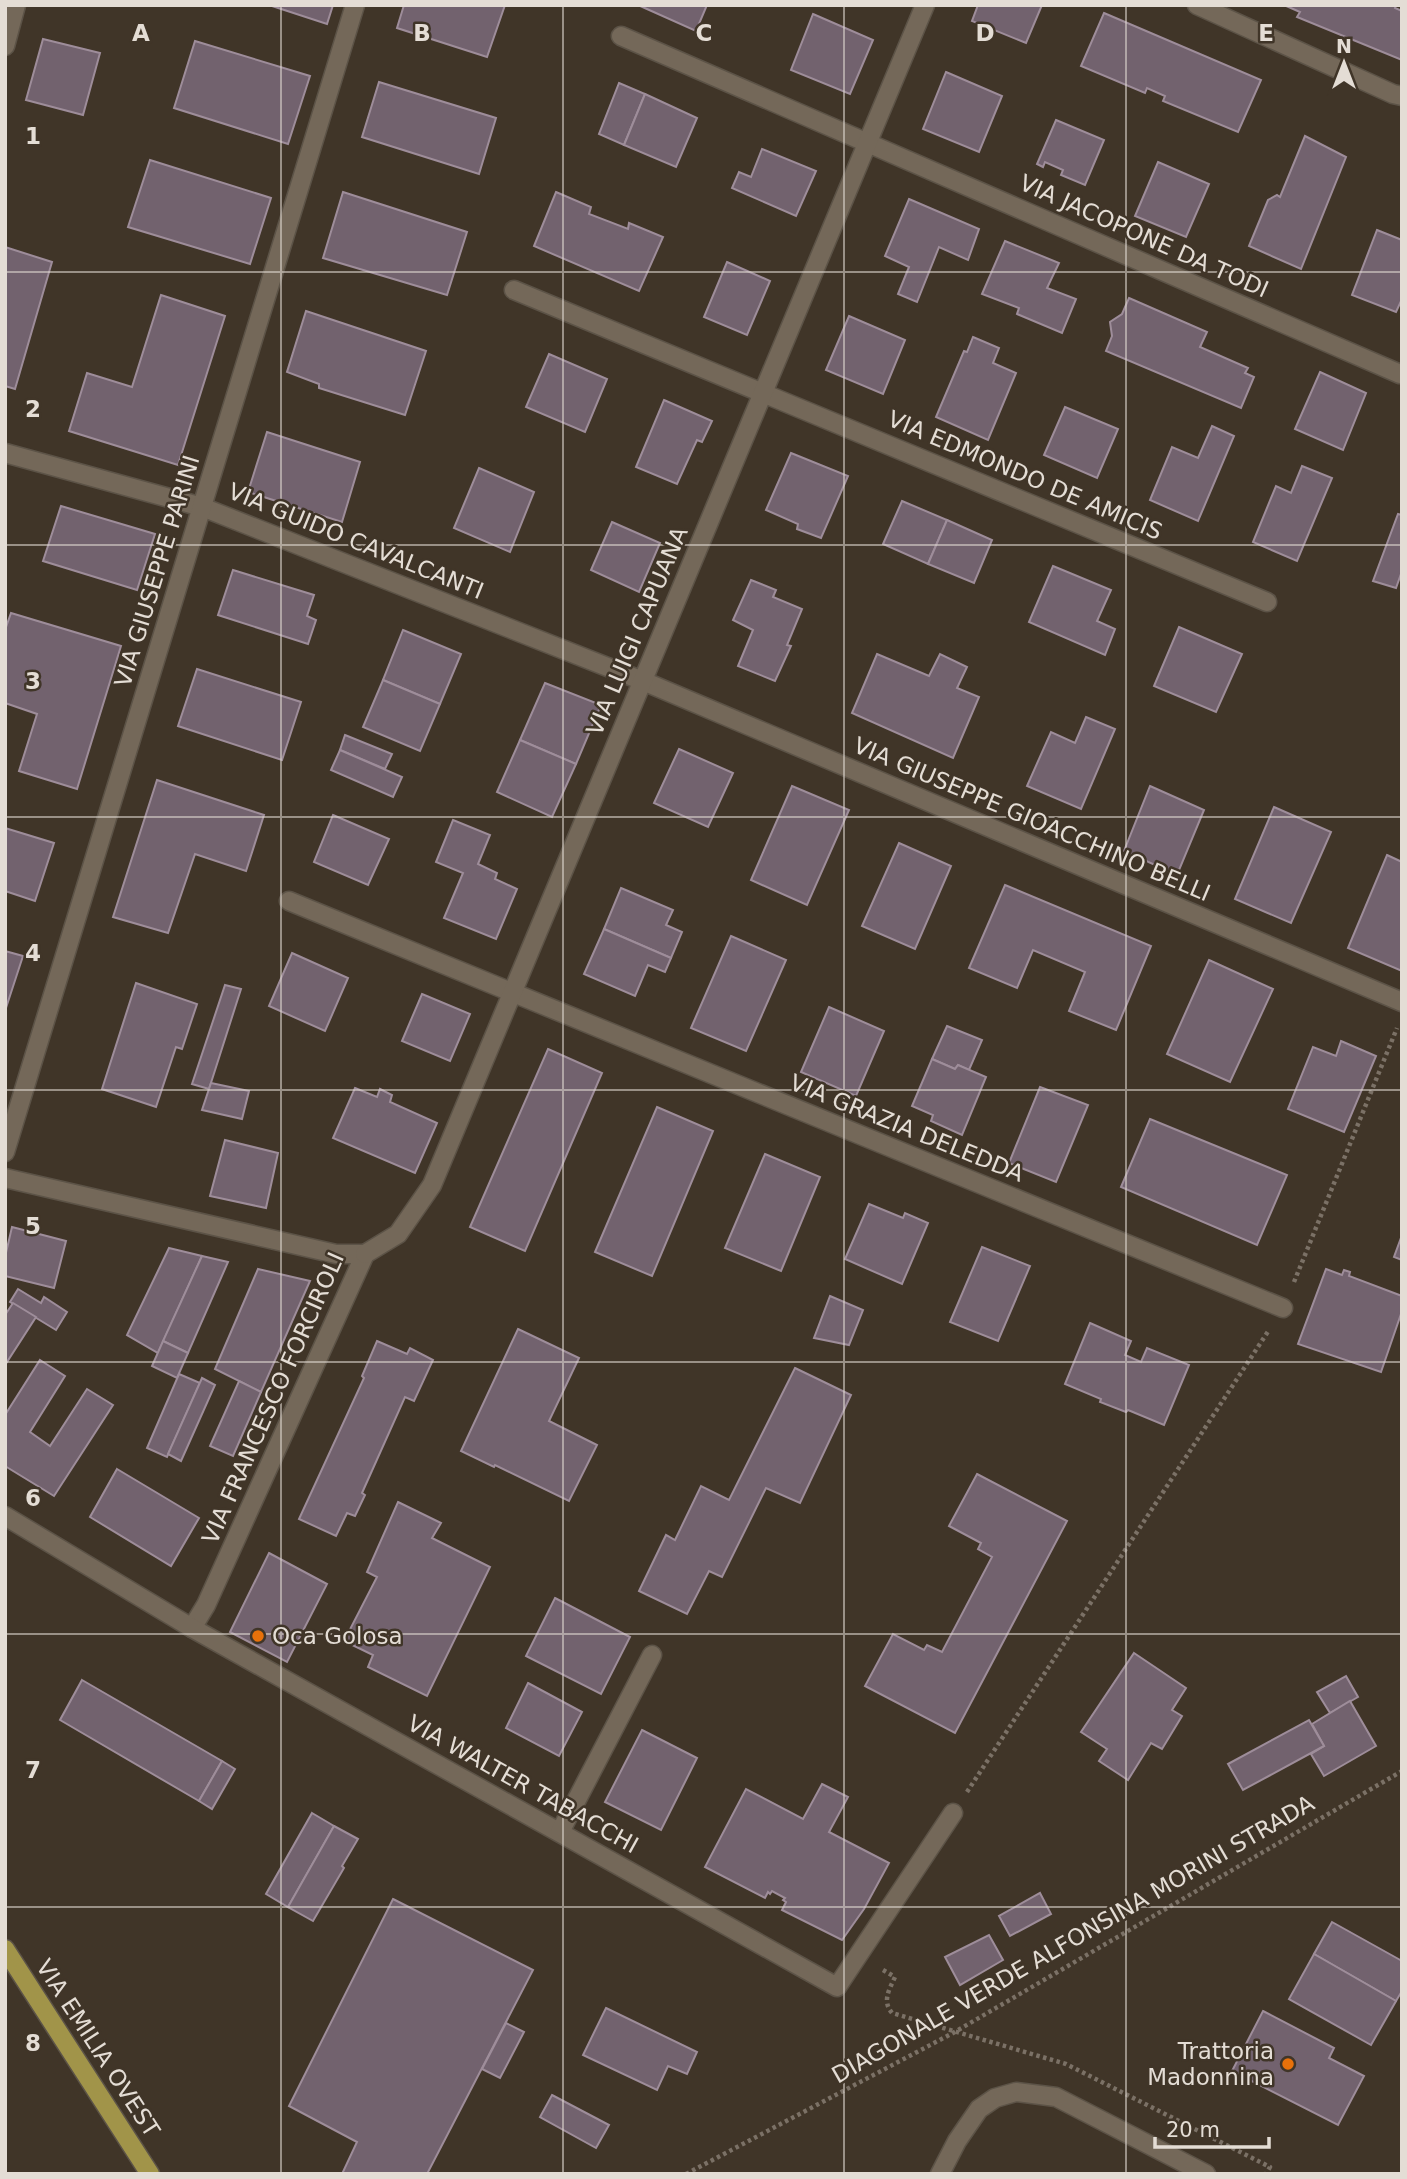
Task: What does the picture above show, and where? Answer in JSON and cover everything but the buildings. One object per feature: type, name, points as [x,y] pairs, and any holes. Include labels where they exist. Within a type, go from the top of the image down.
[{"type":"main road","name":"VIA EMILIA OVEST","points":[[5,1949],[150,2174]]},
{"type":"street","points":[[5,46],[16,5]]},
{"type":"street","name":"VIA GIUSEPPE PARINI","points":[[5,1152],[355,5]]},
{"type":"street","name":"VIA LUIGI CAPUANA","points":[[365,1254],[398,1234],[432,1185],[925,5]]},
{"type":"street","points":[[1197,5],[1402,96]]},
{"type":"street","name":"VIA JACOPONE DA TODI","points":[[621,36],[1400,374]]},
{"type":"street","name":"VIA EDMONDO DE AMICIS","points":[[514,290],[1267,602]]},
{"type":"street","name":"VIA GUIDO CAVALCANTI","points":[[5,453],[202,507],[643,681]]},
{"type":"street","name":"VIA GIUSEPPE GIOACCHINO BELLI","points":[[643,681],[1402,1002]]},
{"type":"street","name":"VIA GRAZIA DELEDDA","points":[[289,901],[1283,1308]]},
{"type":"street","name":"VIA FRANCESCO FORCIROLI","points":[[5,1178],[336,1254],[365,1254],[206,1605],[192,1628]]},
{"type":"street","name":"VIA WALTER TABACCHI","points":[[5,1516],[192,1628],[837,1987],[953,1813]]},
{"type":"street","points":[[560,1832],[652,1655]]},
{"type":"street","points":[[940,2174],[957,2141],[979,2109],[995,2098],[1016,2092],[1056,2097],[1206,2174]]},
{"type":"path","points":[[953,1813],[1283,1308],[1402,1017]]},
{"type":"path","name":"DIAGONALE VERDE ALFONSINA MORINI STRADA","points":[[686,2174],[953,2033],[1402,1771]]},
{"type":"place","name":"Oca Golosa","points":[[258,1636]]},
{"type":"place","name":"Trattoria Madonnina","points":[[1288,2064]]}]
